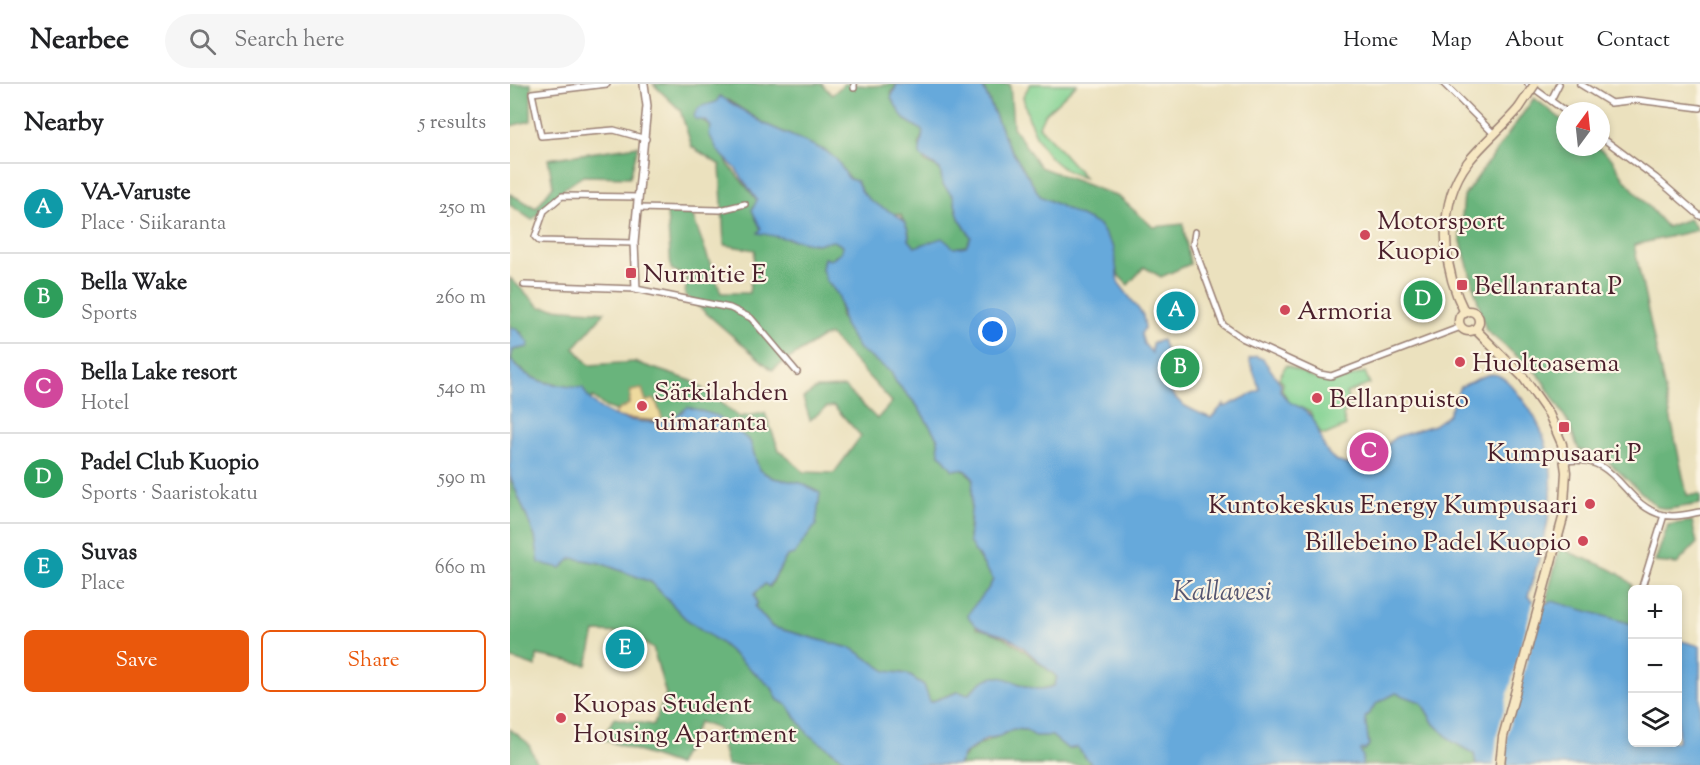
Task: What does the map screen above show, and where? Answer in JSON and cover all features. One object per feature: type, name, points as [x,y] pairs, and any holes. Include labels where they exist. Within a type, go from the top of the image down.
[{"type":"main road","points":[[1465,313],[1454,280],[1446,223],[1457,180],[1468,162],[1537,88]]},
{"type":"main road","points":[[1470,312],[1476,315],[1479,321],[1475,329],[1468,331],[1461,327],[1460,319],[1465,313],[1470,312]]},
{"type":"main road","points":[[1475,329],[1523,377],[1549,414],[1562,444],[1566,461],[1566,503],[1503,737],[1500,765]]},
{"type":"street","points":[[607,84],[532,93],[541,136],[614,130],[646,139]]},
{"type":"street","points":[[636,289],[634,243],[646,139],[647,106],[644,84]]},
{"type":"street","points":[[1444,84],[1495,135]]},
{"type":"street","points":[[1528,84],[1537,88],[1556,104]]},
{"type":"street","points":[[1551,100],[1558,84]]},
{"type":"street","points":[[1580,84],[1611,103],[1637,100],[1700,108]]},
{"type":"street","points":[[1610,144],[1656,178],[1700,216]]},
{"type":"street","points":[[634,243],[539,241],[536,237],[544,211],[562,196],[639,197]]},
{"type":"street","points":[[638,208],[720,210],[745,204]]},
{"type":"street","points":[[1195,232],[1193,244],[1223,325],[1242,338],[1320,374],[1332,376],[1461,327]]},
{"type":"street","points":[[524,285],[636,289],[730,308],[751,318],[797,372]]},
{"type":"street","points":[[1566,461],[1584,459],[1601,464],[1644,505],[1664,515],[1679,516],[1700,512]]},
{"type":"street","points":[[1643,585],[1664,515]]},
{"type":"green space","points":[[510,84],[531,84],[531,121],[510,126]]},
{"type":"green space","points":[[653,84],[822,84],[832,95],[844,84],[871,86],[897,84],[891,93],[904,119],[924,131],[919,144],[925,162],[940,169],[943,185],[953,196],[959,218],[971,237],[966,246],[954,248],[925,244],[915,247],[909,240],[909,233],[901,215],[880,208],[868,199],[857,181],[850,179],[826,151],[765,124],[728,100],[710,104],[700,118],[711,127],[728,164],[757,200],[752,210],[761,229],[759,232],[816,244],[834,241],[843,246],[841,252],[831,260],[824,258],[822,269],[826,280],[839,296],[841,317],[851,335],[859,349],[891,372],[896,382],[916,404],[938,439],[939,453],[953,470],[962,469],[973,478],[969,534],[975,551],[993,579],[989,589],[976,605],[976,628],[1000,635],[1019,647],[1055,675],[1057,678],[1054,686],[1039,690],[1017,683],[975,687],[969,694],[957,692],[930,702],[924,685],[907,674],[886,671],[853,649],[772,627],[755,607],[757,603],[754,594],[765,584],[770,587],[787,556],[801,483],[773,478],[759,470],[750,441],[675,417],[660,422],[614,417],[617,411],[605,407],[593,397],[590,400],[574,389],[531,377],[511,359],[513,350],[528,347],[521,332],[510,327],[510,278],[540,307],[605,312],[574,348],[589,365],[635,362],[692,381],[739,417],[765,413],[779,450],[804,472],[834,473],[861,436],[834,406],[827,407],[810,420],[803,398],[817,388],[845,387],[877,419],[892,402],[830,335],[822,337],[772,370],[685,295],[687,277],[671,269],[667,213],[692,214],[721,293],[749,293],[755,250],[724,245],[720,165],[692,147],[680,110]]},
{"type":"green space","points":[[985,84],[1010,84],[1013,127],[1040,167],[1119,197],[1153,227],[1183,224],[1190,264],[1161,277],[1144,267],[1128,285],[1119,276],[1115,265],[1114,248],[1099,225],[1040,196],[1007,143],[983,86]]},
{"type":"green space","points":[[1030,84],[1077,84],[1044,115],[1039,126],[1085,178],[1060,166],[1043,148],[1031,124],[1023,97]]},
{"type":"green space","points":[[1534,98],[1556,115],[1556,156],[1608,156],[1625,180],[1667,227],[1689,219],[1698,230],[1634,245],[1687,495],[1700,495],[1700,504],[1669,509],[1657,507],[1600,454],[1579,450],[1568,422],[1539,375],[1486,330],[1460,238],[1464,196]]},
{"type":"green space","points":[[638,146],[630,177],[583,176],[565,188],[532,220],[510,205],[510,194],[536,208],[553,186],[548,159]]},
{"type":"green space","name":"Bellanpuisto","points":[[1286,365],[1324,381],[1340,380],[1365,372],[1370,384],[1346,393],[1351,407],[1343,415],[1346,426],[1325,435],[1320,433],[1310,412],[1289,402],[1282,390],[1283,383],[1279,378]]},
{"type":"green space","points":[[510,476],[535,537],[540,563],[561,568],[572,558],[600,563],[651,582],[685,618],[722,644],[772,688],[778,700],[787,705],[809,735],[847,761],[862,762],[866,765],[727,765],[718,729],[699,722],[678,765],[602,739],[614,718],[653,725],[666,695],[653,648],[625,633],[595,632],[587,665],[537,655],[536,667],[510,658]]},
{"type":"green space","points":[[1692,521],[1697,543],[1677,564],[1655,562],[1668,525]]},
{"type":"green space","points":[[1560,547],[1616,572],[1632,585],[1628,585],[1628,623],[1548,601],[1547,597]]},
{"type":"green space","points":[[1396,693],[1421,702],[1434,724],[1453,742],[1474,754],[1476,765],[1362,765],[1360,751],[1362,748],[1364,751],[1369,745],[1365,718],[1377,703]]},
{"type":"green space","points":[[510,729],[528,743],[538,765],[510,764]]},
{"type":"green space","points":[[1013,729],[1026,730],[1035,736],[1052,736],[1068,749],[1077,747],[1092,765],[958,765],[976,747]]},
{"type":"sand","name":"Särkilahden uimaranta","points":[[642,389],[646,401],[655,399],[663,421],[614,417],[617,411],[629,404],[631,391]]},
{"type":"water","name":"Kallavesi","points":[[897,84],[985,84],[983,87],[1007,143],[1040,196],[1099,225],[1114,248],[1118,282],[1143,315],[1145,327],[1141,334],[1144,344],[1152,353],[1152,343],[1162,340],[1171,366],[1163,371],[1161,377],[1176,399],[1193,410],[1211,418],[1224,404],[1225,407],[1260,390],[1249,359],[1256,356],[1263,359],[1281,384],[1280,390],[1287,400],[1304,410],[1313,419],[1322,443],[1331,457],[1340,462],[1360,465],[1378,458],[1389,442],[1396,437],[1434,425],[1448,415],[1460,387],[1481,377],[1494,374],[1507,381],[1538,423],[1547,447],[1551,471],[1548,521],[1528,596],[1531,600],[1544,604],[1552,601],[1628,623],[1628,747],[1682,747],[1682,641],[1700,646],[1700,765],[1476,765],[1474,754],[1453,742],[1434,724],[1421,702],[1396,693],[1377,703],[1365,718],[1369,745],[1364,751],[1362,749],[1360,751],[1363,756],[1362,765],[1092,765],[1077,747],[1068,749],[1052,736],[1035,736],[1026,730],[1013,729],[1000,736],[986,739],[964,754],[958,765],[866,765],[862,762],[847,761],[809,735],[787,705],[778,700],[772,688],[722,644],[685,618],[651,582],[600,563],[572,558],[561,568],[539,563],[535,537],[510,476],[510,327],[518,330],[529,343],[528,347],[513,350],[511,360],[534,379],[583,388],[596,405],[615,416],[626,419],[648,422],[663,421],[675,417],[688,407],[718,416],[750,441],[759,470],[773,478],[801,483],[820,493],[816,525],[794,554],[787,556],[769,587],[765,584],[754,594],[757,603],[755,607],[772,627],[853,649],[886,671],[907,674],[924,685],[930,702],[958,692],[969,694],[981,683],[992,678],[1002,677],[1031,688],[1042,689],[1054,686],[1057,678],[1055,675],[1025,649],[1005,636],[980,628],[968,616],[988,590],[993,579],[969,542],[973,478],[965,470],[953,470],[939,453],[938,439],[916,404],[896,382],[891,372],[859,349],[844,325],[839,296],[826,280],[822,269],[824,258],[831,260],[841,252],[843,246],[834,241],[816,244],[758,233],[761,229],[752,210],[757,200],[735,168],[718,151],[709,134],[711,127],[706,121],[695,119],[694,116],[700,107],[716,102],[720,96],[765,124],[826,151],[837,160],[849,179],[857,181],[862,192],[870,200],[903,221],[908,229],[909,240],[915,247],[942,238],[954,248],[966,246],[971,237],[959,218],[953,196],[943,185],[940,169],[920,155],[923,131],[904,119],[891,98]]},
{"type":"pier","points":[[1534,598],[1543,600],[1507,736],[1504,765],[1494,765],[1497,734]]},
{"type":"place","name":"Motorsport Kuopio","points":[[1365,235]]},
{"type":"place","name":"Nurmitie E","points":[[631,273]]},
{"type":"place","name":"Bellanranta P","points":[[1462,285]]},
{"type":"place","name":"Padel Club Kuopio","points":[[1423,300]]},
{"type":"place","name":"Armoria","points":[[1285,310]]},
{"type":"place","name":"VA-Varuste","points":[[1176,311]]},
{"type":"place","name":"Huoltoasema","points":[[1460,362]]},
{"type":"place","name":"Bella Wake","points":[[1180,368]]},
{"type":"place","name":"Bellanpuisto","points":[[1317,398]]},
{"type":"place","name":"Särkilahden uimaranta","points":[[642,406]]},
{"type":"place","name":"Kumpusaari P","points":[[1564,427]]},
{"type":"place","name":"Bella Lake resort","points":[[1369,452]]},
{"type":"place","name":"Kuntokeskus Energy Kumpusaari","points":[[1590,504]]},
{"type":"place","name":"Billebeino Padel Kuopio","points":[[1583,541]]},
{"type":"place","name":"Suvas","points":[[625,649]]},
{"type":"place","name":"Kuopas Student Housing Apartment","points":[[561,718]]}]
